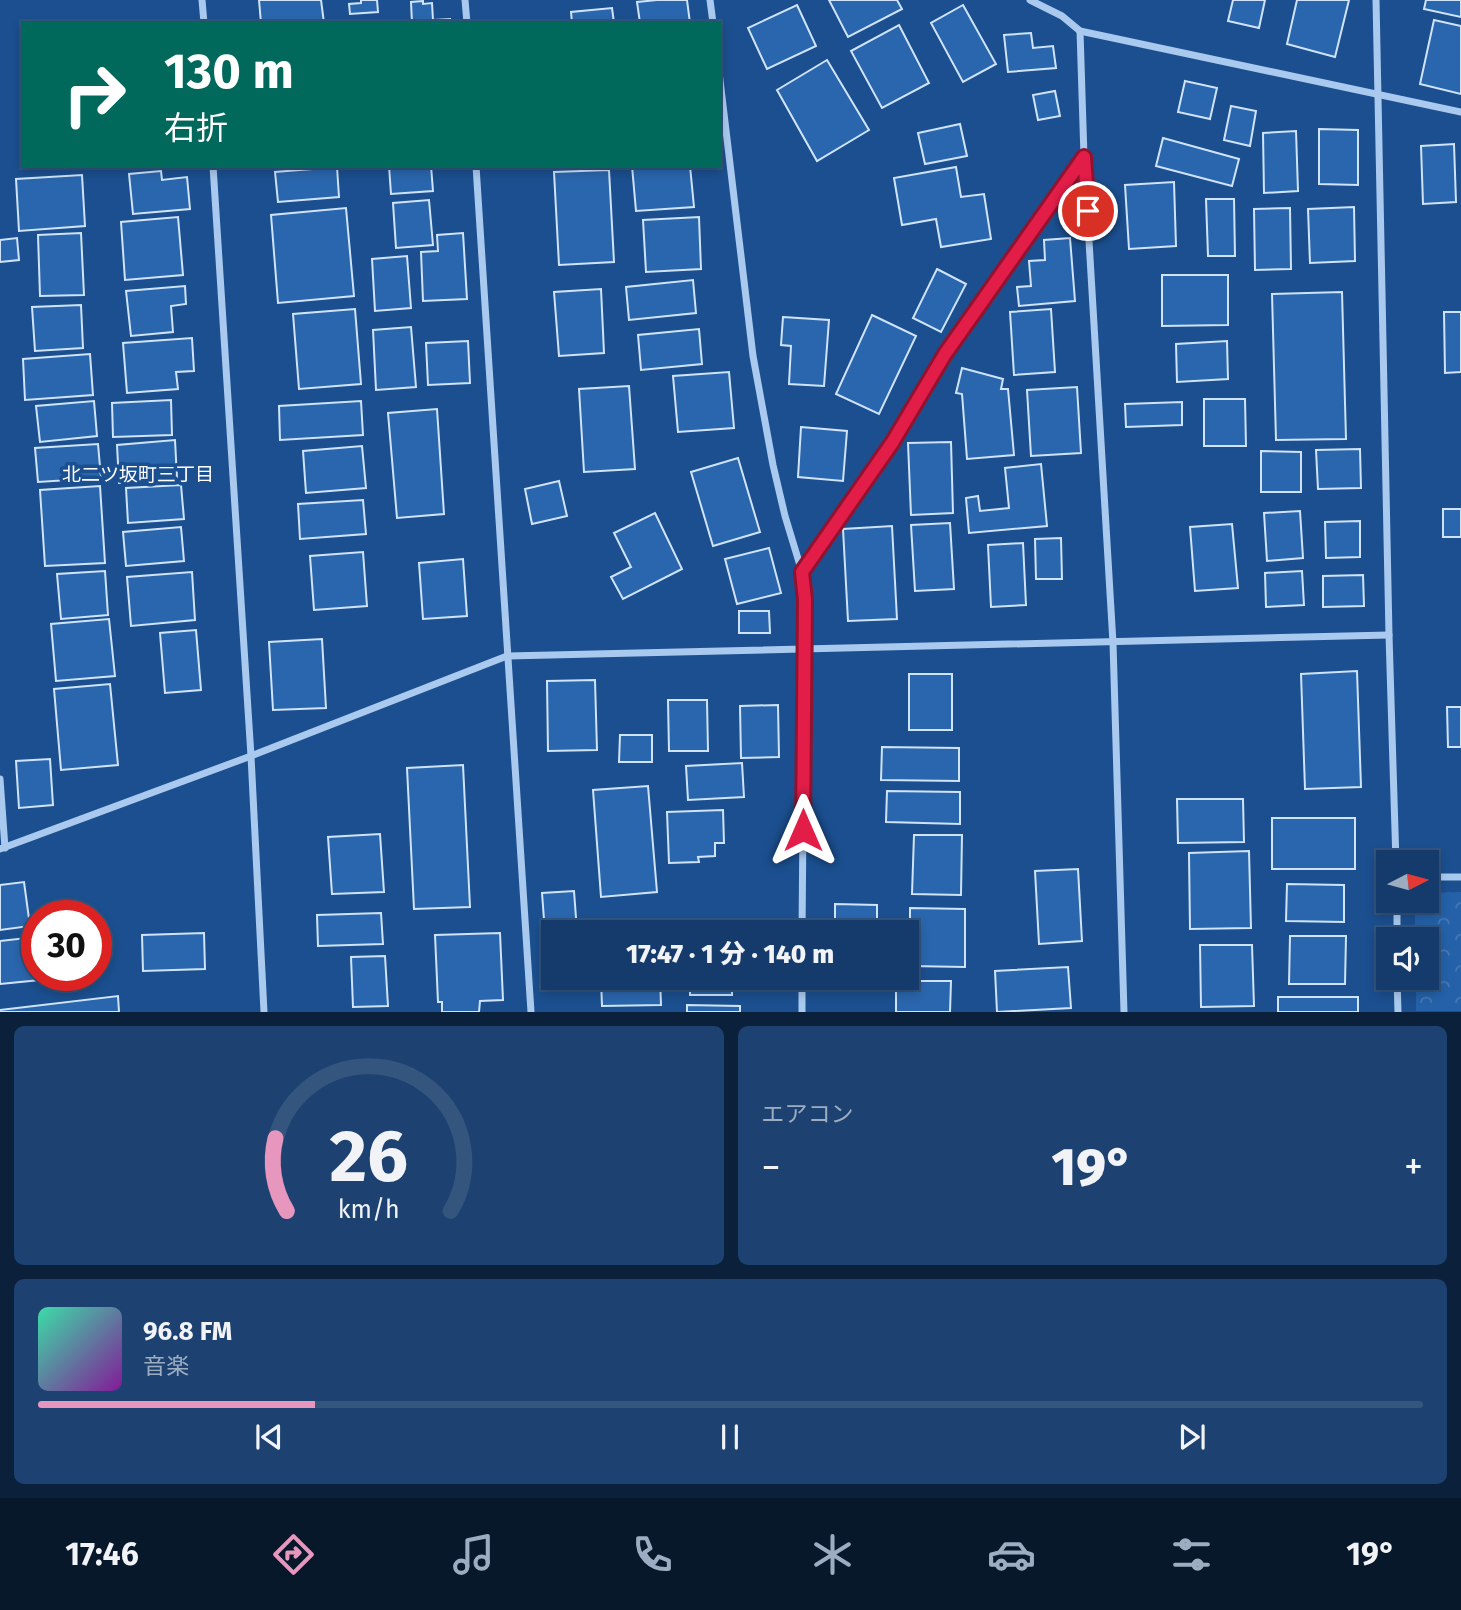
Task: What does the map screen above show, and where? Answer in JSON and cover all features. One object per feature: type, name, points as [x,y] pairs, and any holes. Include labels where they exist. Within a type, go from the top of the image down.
[{"type":"street","points":[[202,0],[204,21]]},
{"type":"street","points":[[465,0],[467,21]]},
{"type":"street","points":[[710,0],[713,21]]},
{"type":"street","points":[[1030,0],[1062,16],[1080,31],[1461,112]]},
{"type":"street","points":[[1377,0],[1396,850]]},
{"type":"street","points":[[1080,31],[1084,157],[1113,643],[1124,1012]]},
{"type":"street","points":[[721,101],[753,356],[773,465],[802,572],[805,600],[802,920]]},
{"type":"street","points":[[802,572],[892,443],[945,354],[1084,157]]},
{"type":"street","points":[[213,168],[251,755],[264,1012]]},
{"type":"street","points":[[476,168],[531,1012]]},
{"type":"street","points":[[0,779],[2,848],[507,656],[1389,635]]},
{"type":"street","points":[[1439,877],[1461,877]]},
{"type":"street","points":[[802,990],[802,1012]]},
{"type":"street","points":[[1397,990],[1398,1012]]},
{"type":"green space","points":[[1461,892],[1461,1011],[1416,1011],[1416,990],[1439,990],[1439,927],[1415,927],[1415,914],[1438,914],[1439,893]]},
{"type":"building","points":[[259,0],[321,0],[324,21],[261,21]]},
{"type":"building","points":[[361,0],[377,0],[378,12],[350,14],[349,4],[361,3]]},
{"type":"building","points":[[687,0],[690,21],[640,21],[637,2]]},
{"type":"building","points":[[829,0],[897,0],[902,9],[848,37]]},
{"type":"building","points":[[1233,0],[1265,0],[1259,28],[1228,21]]},
{"type":"building","points":[[1297,0],[1349,0],[1335,57],[1287,44]]},
{"type":"building","points":[[1426,0],[1461,0],[1461,17],[1424,9]]},
{"type":"building","points":[[411,2],[432,3],[433,20],[450,21],[412,21]]},
{"type":"building","points":[[797,5],[816,46],[767,69],[748,28]]},
{"type":"building","points":[[963,5],[996,64],[963,82],[931,23]]},
{"type":"building","points":[[612,8],[614,21],[572,21],[571,12]]},
{"type":"building","points":[[1434,20],[1461,26],[1461,94],[1420,84]]},
{"type":"building","points":[[899,25],[929,83],[882,108],[851,51]]},
{"type":"building","points":[[1031,33],[1033,48],[1053,46],[1056,68],[1008,72],[1004,35]]},
{"type":"building","points":[[827,60],[869,130],[817,161],[777,90]]},
{"type":"building","points":[[1185,81],[1217,88],[1210,119],[1178,112]]},
{"type":"building","points":[[1055,91],[1060,116],[1038,120],[1033,95]]},
{"type":"building","points":[[1231,106],[1256,111],[1250,146],[1224,140]]},
{"type":"building","points":[[960,124],[967,156],[925,164],[918,133]]},
{"type":"building","points":[[1319,129],[1358,130],[1358,185],[1319,184]]},
{"type":"building","points":[[1296,131],[1298,191],[1264,193],[1263,133]]},
{"type":"building","points":[[1163,138],[1239,159],[1232,186],[1156,166]]},
{"type":"building","points":[[1454,144],[1456,202],[1423,204],[1421,146]]},
{"type":"building","points":[[956,167],[961,197],[984,194],[991,239],[941,247],[936,219],[902,225],[894,178]]},
{"type":"building","points":[[337,168],[339,197],[278,202],[275,172]]},
{"type":"building","points":[[389,168],[431,168],[433,191],[391,194]]},
{"type":"building","points":[[632,168],[690,168],[694,207],[636,211]]},
{"type":"building","points":[[609,170],[614,262],[559,265],[554,172]]},
{"type":"building","points":[[161,171],[162,180],[187,177],[190,209],[133,214],[129,174]]},
{"type":"building","points":[[82,175],[85,226],[19,231],[16,179]]},
{"type":"building","points":[[1174,182],[1176,246],[1129,249],[1125,185]]},
{"type":"building","points":[[1206,199],[1234,199],[1235,256],[1208,256]]},
{"type":"building","points":[[429,200],[433,245],[396,248],[393,203]]},
{"type":"building","points":[[1354,207],[1355,261],[1310,263],[1308,209]]},
{"type":"building","points":[[346,208],[354,296],[278,303],[271,215]]},
{"type":"building","points":[[1290,208],[1291,269],[1255,270],[1254,209]]},
{"type":"building","points":[[178,217],[183,275],[125,280],[121,222]]},
{"type":"building","points":[[699,217],[701,269],[646,272],[643,220]]},
{"type":"building","points":[[81,233],[84,295],[40,296],[38,235]]},
{"type":"building","points":[[463,233],[467,299],[423,301],[421,252],[438,251],[437,235]]},
{"type":"building","points":[[17,238],[19,260],[0,262],[0,240]]},
{"type":"building","points":[[1070,238],[1075,301],[1019,306],[1017,287],[1031,286],[1029,261],[1045,260],[1044,240]]},
{"type":"building","points":[[407,256],[411,308],[375,311],[372,259]]},
{"type":"building","points":[[937,269],[966,284],[941,332],[913,318]]},
{"type":"building","points":[[1162,275],[1228,275],[1228,325],[1162,326]]},
{"type":"building","points":[[693,280],[696,313],[629,320],[626,287]]},
{"type":"building","points":[[185,286],[186,304],[171,306],[173,332],[131,336],[126,291]]},
{"type":"building","points":[[601,289],[604,353],[559,356],[554,292]]},
{"type":"building","points":[[1342,292],[1346,439],[1276,440],[1272,294]]},
{"type":"building","points":[[81,305],[83,348],[35,351],[32,307]]},
{"type":"building","points":[[355,309],[361,384],[299,389],[293,314]]},
{"type":"building","points":[[1051,309],[1055,372],[1014,375],[1010,312]]},
{"type":"building","points":[[1444,312],[1461,312],[1461,372],[1445,373]]},
{"type":"building","points":[[872,315],[916,336],[879,414],[836,394]]},
{"type":"building","points":[[783,317],[829,320],[824,386],[789,384],[791,346],[781,345]]},
{"type":"building","points":[[411,327],[416,387],[376,390],[373,330]]},
{"type":"building","points":[[699,329],[702,364],[641,370],[638,335]]},
{"type":"building","points":[[192,338],[194,371],[176,372],[178,389],[127,393],[123,343]]},
{"type":"building","points":[[468,341],[470,383],[428,385],[426,343]]},
{"type":"building","points":[[1227,341],[1228,379],[1177,382],[1176,344]]},
{"type":"building","points":[[90,354],[93,395],[25,400],[23,359]]},
{"type":"building","points":[[962,368],[1003,379],[1001,389],[1008,389],[1014,455],[967,459],[962,394],[956,393]]},
{"type":"building","points":[[729,372],[734,428],[678,432],[673,376]]},
{"type":"building","points":[[629,386],[635,469],[584,472],[579,389]]},
{"type":"building","points":[[1077,387],[1081,453],[1031,456],[1027,390]]},
{"type":"building","points":[[1204,399],[1245,399],[1246,446],[1204,446]]},
{"type":"building","points":[[171,400],[172,435],[113,437],[112,403]]},
{"type":"building","points":[[94,401],[97,436],[40,442],[36,406]]},
{"type":"building","points":[[361,401],[363,435],[280,440],[279,406]]},
{"type":"building","points":[[1182,402],[1182,425],[1126,427],[1125,404]]},
{"type":"building","points":[[437,409],[444,514],[397,518],[388,413]]},
{"type":"building","points":[[801,427],[847,431],[843,481],[798,477]]},
{"type":"building","points":[[175,440],[177,478],[119,483],[117,445]]},
{"type":"building","points":[[951,442],[953,513],[911,515],[908,443]]},
{"type":"building","points":[[98,444],[101,478],[38,482],[35,448]]},
{"type":"building","points":[[362,446],[366,488],[306,493],[303,451]]},
{"type":"building","points":[[1360,449],[1361,488],[1318,489],[1316,450]]},
{"type":"building","points":[[1261,451],[1301,452],[1301,492],[1261,492]]},
{"type":"building","points":[[738,458],[760,532],[713,546],[691,472]]},
{"type":"building","points":[[1041,464],[1047,526],[969,533],[966,498],[978,496],[980,511],[1009,508],[1005,468]]},
{"type":"building","points":[[559,481],[567,516],[532,524],[525,489]]},
{"type":"building","points":[[181,485],[184,519],[128,523],[126,488]]},
{"type":"building","points":[[100,486],[105,563],[45,566],[40,490]]},
{"type":"building","points":[[363,500],[366,534],[300,539],[298,504]]},
{"type":"building","points":[[1443,509],[1461,509],[1461,537],[1443,537]]},
{"type":"building","points":[[1300,511],[1303,558],[1267,561],[1264,513]]},
{"type":"building","points":[[655,513],[682,569],[623,599],[611,577],[631,567],[614,533]]},
{"type":"building","points":[[1360,521],[1360,557],[1326,558],[1325,522]]},
{"type":"building","points":[[950,523],[954,589],[915,591],[911,525]]},
{"type":"building","points":[[1232,524],[1238,588],[1195,591],[1190,527]]},
{"type":"building","points":[[892,526],[897,619],[848,621],[843,529]]},
{"type":"building","points":[[181,527],[184,561],[126,566],[123,532]]},
{"type":"building","points":[[1061,538],[1062,579],[1036,579],[1035,539]]},
{"type":"building","points":[[1023,543],[1026,605],[991,607],[988,545]]},
{"type":"building","points":[[769,548],[781,593],[737,604],[725,559]]},
{"type":"building","points":[[363,552],[367,606],[314,610],[310,556]]},
{"type":"building","points":[[463,559],[467,616],[423,619],[419,563]]},
{"type":"building","points":[[105,571],[108,615],[61,619],[57,574]]},
{"type":"building","points":[[1302,571],[1304,605],[1266,607],[1265,573]]},
{"type":"building","points":[[192,572],[195,620],[131,626],[127,577]]},
{"type":"building","points":[[1363,575],[1364,606],[1323,607],[1323,576]]},
{"type":"building","points":[[739,611],[769,611],[770,633],[739,633]]},
{"type":"building","points":[[109,619],[115,676],[56,681],[51,624]]},
{"type":"building","points":[[196,630],[201,690],[165,693],[160,633]]},
{"type":"building","points":[[322,639],[326,708],[273,710],[269,642]]},
{"type":"building","points":[[1357,671],[1361,787],[1305,789],[1301,674]]},
{"type":"building","points":[[909,674],[952,674],[952,730],[909,730]]},
{"type":"building","points":[[595,680],[597,750],[548,751],[547,681]]},
{"type":"building","points":[[110,684],[118,765],[61,770],[54,689]]},
{"type":"building","points":[[668,700],[707,700],[708,751],[669,751]]},
{"type":"building","points":[[778,705],[779,757],[741,758],[740,706]]},
{"type":"building","points":[[1447,707],[1461,707],[1461,747],[1448,747]]},
{"type":"building","points":[[620,735],[652,735],[652,762],[619,762]]},
{"type":"building","points":[[882,747],[959,748],[959,781],[881,780]]},
{"type":"building","points":[[50,759],[53,805],[19,808],[16,761]]},
{"type":"building","points":[[742,763],[744,797],[688,800],[686,766]]},
{"type":"building","points":[[463,765],[470,907],[414,909],[407,768]]},
{"type":"building","points":[[648,786],[657,892],[601,897],[593,790]]},
{"type":"building","points":[[887,791],[960,792],[960,824],[886,822]]},
{"type":"building","points":[[1177,799],[1243,799],[1244,842],[1178,843]]},
{"type":"building","points":[[723,810],[724,843],[715,843],[715,856],[698,857],[699,862],[669,863],[667,812]]},
{"type":"building","points":[[1272,818],[1355,818],[1355,869],[1272,869]]},
{"type":"building","points":[[380,834],[384,892],[332,894],[328,837]]},
{"type":"building","points":[[914,835],[962,835],[961,895],[912,894]]},
{"type":"building","points":[[1249,851],[1251,928],[1190,929],[1189,853]]},
{"type":"building","points":[[1078,869],[1082,941],[1039,944],[1035,871]]},
{"type":"building","points":[[24,882],[26,900],[21,900],[21,927],[0,930],[0,885]]},
{"type":"building","points":[[1287,884],[1344,885],[1344,922],[1286,921]]},
{"type":"building","points":[[574,891],[576,920],[544,920],[542,893]]},
{"type":"building","points":[[835,904],[877,905],[877,920],[835,920]]},
{"type":"building","points":[[910,908],[965,909],[965,967],[919,966],[919,920],[910,920]]},
{"type":"building","points":[[381,913],[383,944],[318,946],[317,915]]},
{"type":"building","points":[[204,933],[205,969],[143,971],[142,935]]},
{"type":"building","points":[[500,933],[503,1000],[480,1001],[479,1012],[442,1012],[442,1002],[438,1002],[435,935]]},
{"type":"building","points":[[1290,936],[1346,936],[1345,984],[1289,984]]},
{"type":"building","points":[[21,939],[21,982],[0,984],[0,941]]},
{"type":"building","points":[[1200,945],[1252,945],[1254,1006],[1201,1007]]},
{"type":"building","points":[[385,956],[388,1006],[353,1007],[351,957]]},
{"type":"building","points":[[1068,967],[1071,1008],[997,1012],[995,971]]},
{"type":"building","points":[[919,981],[951,981],[950,1012],[896,1012],[896,990],[919,990]]},
{"type":"building","points":[[601,990],[660,990],[661,1005],[602,1006]]},
{"type":"building","points":[[690,990],[732,990],[732,995],[690,995]]},
{"type":"building","points":[[118,996],[119,1012],[0,1012],[0,1010]]},
{"type":"building","points":[[1278,997],[1358,997],[1358,1012],[1278,1012]]},
{"type":"building","points":[[687,1005],[740,1006],[740,1012],[687,1012]]},
{"type":"district","name":"北二ツ坂町三丁目","points":[[138,474]]},
{"type":"route","points":[[803,830],[805,600],[802,572],[892,443],[945,354],[1084,157],[1088,211]]}]
